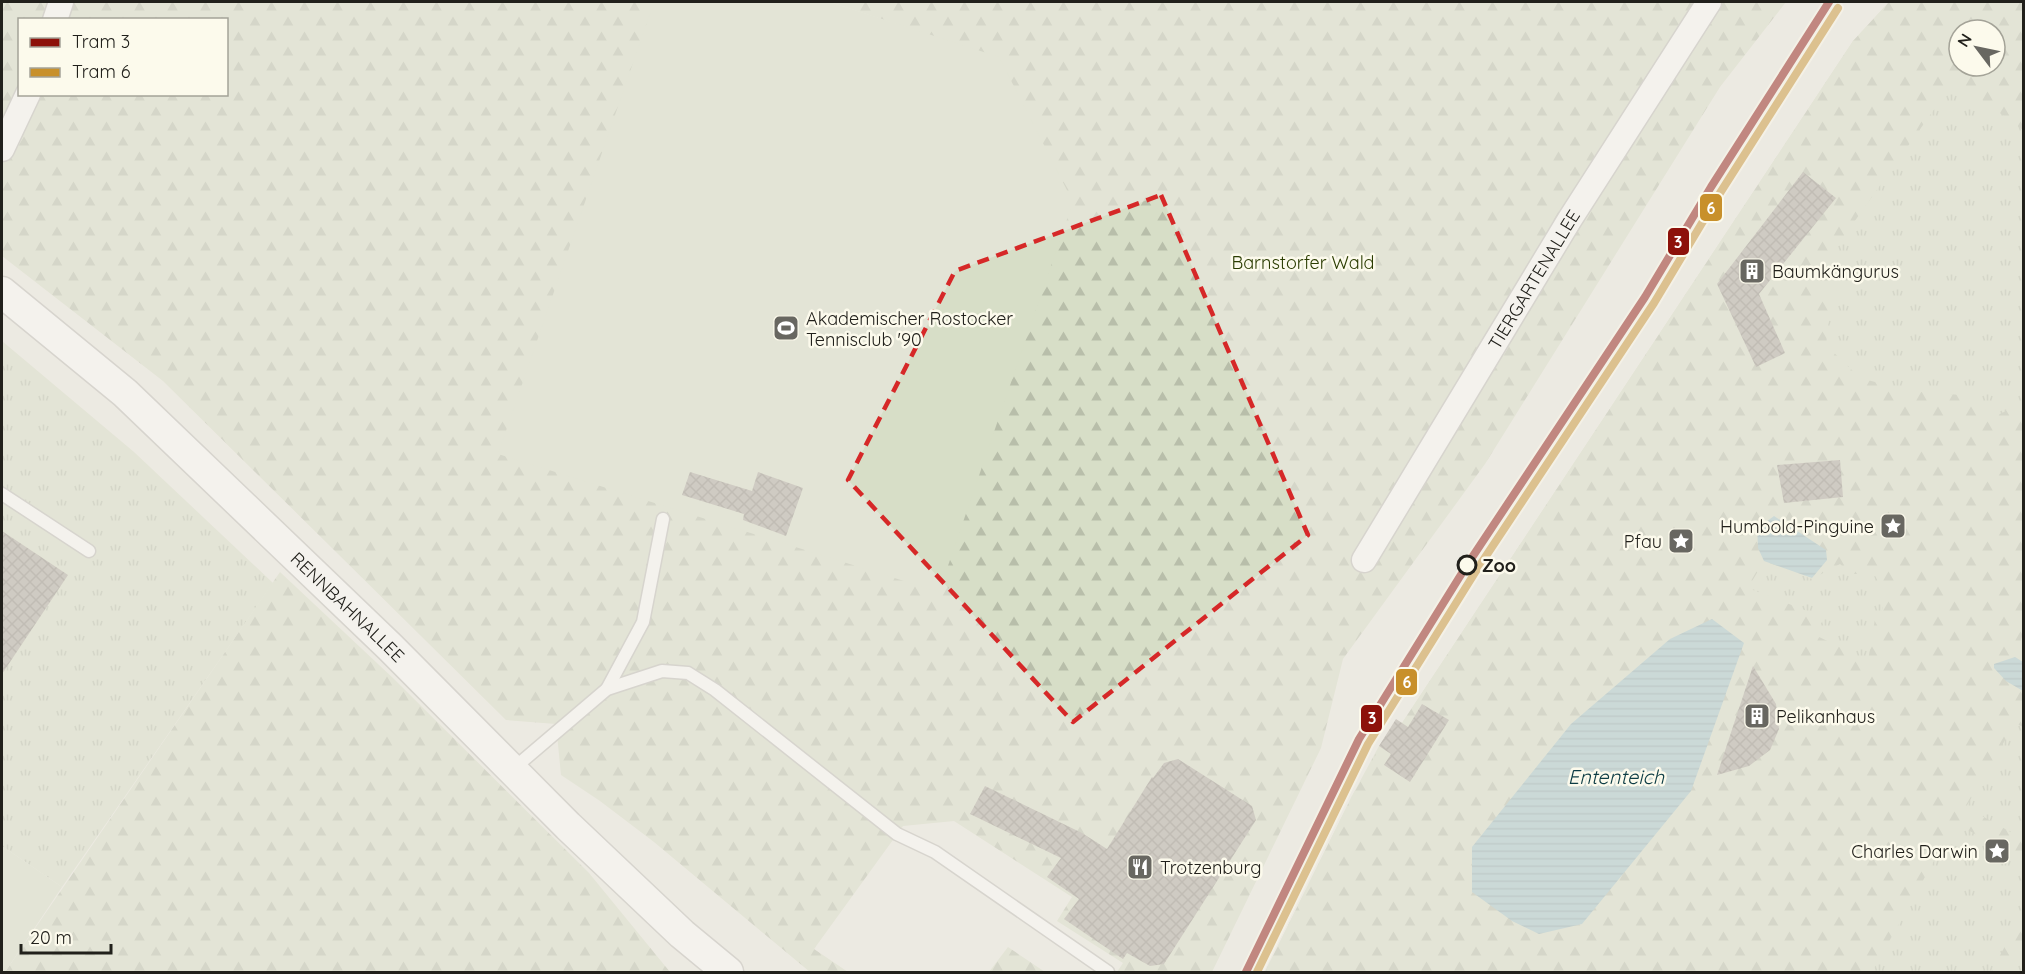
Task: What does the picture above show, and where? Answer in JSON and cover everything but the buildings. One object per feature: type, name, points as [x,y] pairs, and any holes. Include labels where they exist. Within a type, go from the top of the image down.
[{"type":"street","points":[[56,18],[61,2]]},
{"type":"street","name":"TIERGARTENALLEE","points":[[1364,560],[1570,219],[1709,2]]},
{"type":"street","points":[[2,149],[27,96]]},
{"type":"street","name":"RENNBAHNALLEE","points":[[2,292],[125,393],[381,638],[568,826],[682,934],[728,972]]},
{"type":"street","name":"RENNBAHNALLEE","points":[[682,934],[699,972]]},
{"type":"lane","points":[[2,494],[89,552]]},
{"type":"lane","points":[[512,769],[608,688],[643,622],[663,519]]},
{"type":"lane","points":[[608,688],[662,671],[688,673],[715,690],[897,834],[935,852],[1108,972]]},
{"type":"highlighted area","points":[[1161,195],[1308,535],[1073,722],[848,480],[955,271]]},
{"type":"green space","name":"Barnstorfer Wald","points":[[2,2],[666,2],[917,31],[830,2],[1786,2],[1720,87],[1485,464],[1343,659],[1321,748],[1212,972],[1117,972],[1123,963],[1057,921],[1072,897],[954,821],[903,826],[814,949],[848,972],[810,972],[654,842],[561,775],[556,724],[506,720],[163,381],[2,256]]},
{"type":"green space","name":"Akademischer Rostocker Tennisclub '90","points":[[654,2],[830,2],[999,57],[1073,202],[939,592],[498,454]]},
{"type":"green space","points":[[1889,2],[2023,2],[2023,972],[1265,972],[1379,746],[1402,723],[1853,41]]},
{"type":"green space","points":[[1889,2],[2023,2],[2023,130],[1955,80],[1837,246],[1826,345],[1860,378],[1909,391],[1974,396],[1987,420],[2023,403],[2023,634],[2015,657],[1994,664],[2006,681],[2023,691],[2023,727],[2015,723],[1966,807],[2023,839],[2023,860],[1955,823],[1872,972],[1265,972],[1352,796],[1396,720],[1402,723],[1853,41]],"holes":[[[1766,522],[1785,567],[1764,560]],[[1764,561],[1812,579],[1840,564],[1851,574],[1874,574],[1886,594],[1880,618],[1851,590],[1849,594],[1865,605],[1875,619],[1868,661],[1813,634],[1825,618],[1748,588]]]},
{"type":"green space","points":[[2,341],[134,452],[273,583],[62,887],[2,846]]},
{"type":"green space","points":[[280,572],[394,679],[589,873],[670,972],[5,972]]},
{"type":"green space","points":[[2,846],[62,887],[5,972],[2,972]]},
{"type":"green space","points":[[2023,913],[2023,947],[2009,972],[1991,972]]},
{"type":"green space","points":[[1008,947],[1045,972],[989,972]]},
{"type":"water","points":[[1774,516],[1826,550],[1827,560],[1812,578],[1764,561],[1758,548],[1757,525]]},
{"type":"water","name":"Ententeich","points":[[1712,619],[1744,643],[1691,791],[1582,924],[1539,934],[1512,921],[1472,892],[1472,847],[1571,724],[1670,639]]},
{"type":"water","points":[[2015,657],[2023,662],[2023,691],[2006,681],[1994,668],[1994,664]]},
{"type":"tram line","name":"3","points":[[1246,972],[1359,739],[1467,565],[1645,297],[1711,187],[1829,2]]},
{"type":"tram line","name":"6","points":[[1257,972],[1368,744],[1476,571],[1654,303],[1720,193],[1838,8]]},
{"type":"place","name":"Baumkängurus","points":[[1752,271]]},
{"type":"place","name":"Akademischer Rostocker Tennisclub '90","points":[[786,328]]},
{"type":"place","name":"Humbold-Pinguine","points":[[1893,526]]},
{"type":"place","name":"Pfau","points":[[1681,541]]},
{"type":"place","name":"Zoo","points":[[1467,565]]},
{"type":"place","name":"Pelikanhaus","points":[[1757,716]]},
{"type":"place","name":"Charles Darwin","points":[[1997,851]]},
{"type":"place","name":"Trotzenburg","points":[[1140,867]]}]
